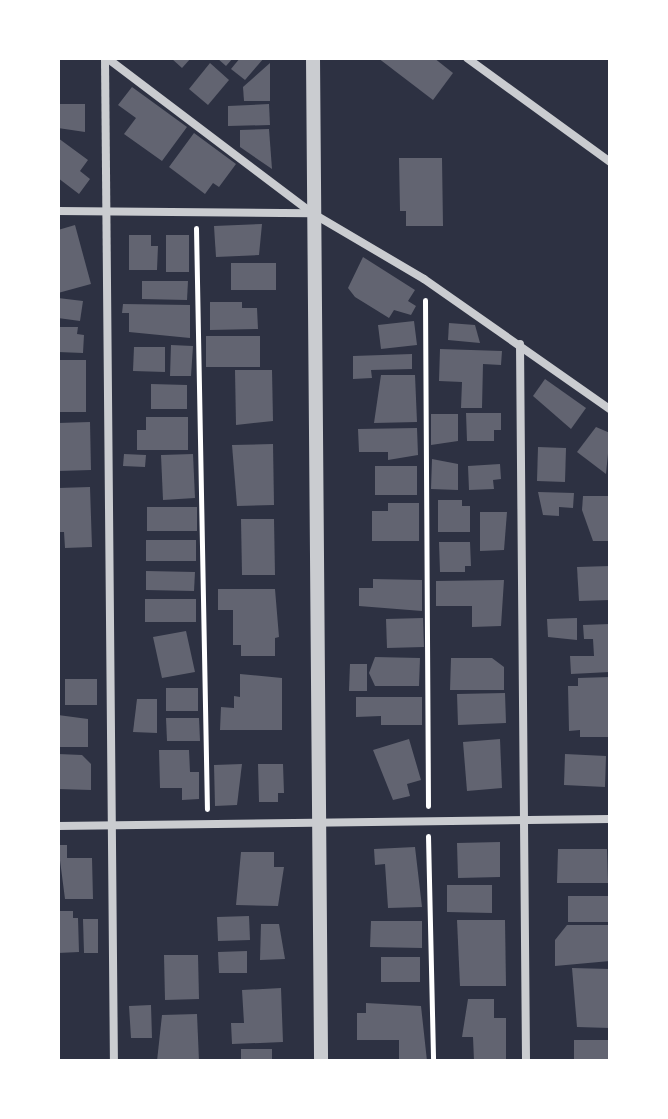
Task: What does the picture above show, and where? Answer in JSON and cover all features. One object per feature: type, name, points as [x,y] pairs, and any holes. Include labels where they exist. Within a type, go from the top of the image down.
[{"type":"street","points":[[106,58],[114,1061]]},
{"type":"street","points":[[106,58],[312,213],[424,279],[610,409]]},
{"type":"street","points":[[313,58],[321,1061]]},
{"type":"street","points":[[467,58],[610,162]]},
{"type":"street","points":[[58,211],[312,213]]},
{"type":"street","points":[[520,344],[526,1061]]},
{"type":"street","points":[[58,826],[610,819]]},
{"type":"path","points":[[196,211],[207,822]]},
{"type":"path","points":[[424,279],[433,1061]]},
{"type":"building","points":[[171,58],[191,58],[182,68]]},
{"type":"building","points":[[217,58],[233,58],[226,66]]},
{"type":"building","points":[[240,58],[264,58],[245,80],[231,69]]},
{"type":"building","points":[[378,58],[434,58],[453,73],[433,100]]},
{"type":"building","points":[[210,63],[229,80],[208,105],[189,89]]},
{"type":"building","points":[[270,63],[270,101],[244,101],[243,87]]},
{"type":"building","points":[[132,87],[187,127],[162,161],[124,134],[136,118],[118,105]]},
{"type":"building","points":[[58,104],[85,104],[85,132],[58,128]]},
{"type":"building","points":[[269,104],[270,125],[228,126],[228,106]]},
{"type":"building","points":[[269,129],[272,169],[240,147],[240,130]]},
{"type":"building","points":[[194,133],[236,164],[219,187],[213,183],[205,194],[169,167]]},
{"type":"building","points":[[58,138],[88,160],[80,171],[90,179],[79,194],[58,178]]},
{"type":"building","points":[[399,158],[442,158],[443,226],[406,226],[406,211],[400,211]]},
{"type":"building","points":[[262,224],[259,255],[216,257],[214,226]]},
{"type":"building","points":[[75,225],[91,284],[58,293],[58,230]]},
{"type":"building","points":[[129,235],[151,235],[151,246],[158,246],[157,270],[129,270]]},
{"type":"building","points":[[166,235],[189,235],[189,272],[166,272]]},
{"type":"building","points":[[363,257],[415,290],[408,301],[416,306],[411,315],[394,310],[389,318],[355,297],[348,288]]},
{"type":"building","points":[[231,263],[276,263],[276,290],[231,290]]},
{"type":"building","points":[[142,281],[188,281],[187,300],[142,299]]},
{"type":"building","points":[[58,298],[83,301],[80,321],[58,318]]},
{"type":"building","points":[[210,302],[242,302],[242,308],[257,308],[258,329],[210,330]]},
{"type":"building","points":[[123,304],[190,305],[190,338],[129,332],[129,313],[122,313]]},
{"type":"building","points":[[414,321],[417,345],[381,349],[378,325]]},
{"type":"building","points":[[449,323],[475,325],[480,343],[448,340]]},
{"type":"building","points":[[58,327],[78,327],[77,334],[84,335],[83,353],[58,352]]},
{"type":"building","points":[[206,336],[260,336],[260,367],[206,367]]},
{"type":"building","points":[[171,345],[193,346],[191,376],[170,376]]},
{"type":"building","points":[[134,347],[165,347],[165,372],[133,371]]},
{"type":"building","points":[[440,349],[502,351],[501,365],[483,364],[482,408],[461,408],[462,382],[439,381]]},
{"type":"building","points":[[412,354],[412,369],[371,370],[372,378],[353,379],[353,356]]},
{"type":"building","points":[[58,360],[86,360],[86,412],[58,412]]},
{"type":"building","points":[[235,370],[272,370],[273,421],[236,425]]},
{"type":"building","points":[[381,375],[415,375],[417,422],[374,423]]},
{"type":"building","points":[[545,379],[586,408],[571,429],[533,396]]},
{"type":"building","points":[[151,384],[187,385],[187,409],[151,409]]},
{"type":"building","points":[[466,413],[501,413],[501,430],[494,430],[494,441],[467,441]]},
{"type":"building","points":[[431,414],[458,414],[458,441],[431,445]]},
{"type":"building","points":[[146,417],[188,417],[188,450],[137,450],[137,430],[146,430]]},
{"type":"building","points":[[90,422],[91,470],[58,471],[58,423]]},
{"type":"building","points":[[596,427],[610,433],[606,474],[577,452]]},
{"type":"building","points":[[417,428],[418,455],[388,460],[388,452],[359,452],[358,429]]},
{"type":"building","points":[[273,444],[274,505],[237,506],[232,445]]},
{"type":"building","points":[[538,447],[566,448],[565,482],[537,481]]},
{"type":"building","points":[[124,454],[146,455],[145,467],[123,466]]},
{"type":"building","points":[[193,454],[195,498],[163,500],[161,455]]},
{"type":"building","points":[[432,459],[458,464],[458,490],[431,489]]},
{"type":"building","points":[[500,464],[501,479],[493,480],[494,489],[469,490],[468,466]]},
{"type":"building","points":[[375,466],[417,466],[417,495],[375,495]]},
{"type":"building","points":[[90,487],[92,547],[65,548],[64,532],[58,532],[58,488]]},
{"type":"building","points":[[538,492],[574,493],[573,508],[559,507],[559,516],[543,515]]},
{"type":"building","points":[[583,496],[610,496],[610,541],[593,541],[582,510]]},
{"type":"building","points":[[438,500],[462,500],[462,506],[470,506],[470,532],[438,532]]},
{"type":"building","points":[[388,503],[419,503],[419,541],[372,541],[372,511],[388,511]]},
{"type":"building","points":[[147,507],[197,507],[197,531],[147,531]]},
{"type":"building","points":[[480,512],[507,512],[504,550],[480,551]]},
{"type":"building","points":[[241,519],[274,519],[275,575],[242,575]]},
{"type":"building","points":[[146,540],[196,540],[196,561],[146,561]]},
{"type":"building","points":[[439,542],[470,542],[471,566],[465,566],[465,572],[440,572]]},
{"type":"building","points":[[610,566],[610,600],[579,601],[577,567]]},
{"type":"building","points":[[146,571],[195,572],[194,591],[146,590]]},
{"type":"building","points":[[373,579],[422,580],[422,611],[359,606],[359,588],[373,588]]},
{"type":"building","points":[[504,580],[501,626],[472,627],[472,606],[436,606],[436,581]]},
{"type":"building","points":[[218,589],[275,589],[279,637],[275,638],[275,656],[241,656],[241,645],[233,645],[233,610],[218,610]]},
{"type":"building","points":[[145,599],[196,599],[196,622],[145,622]]},
{"type":"building","points":[[423,618],[424,647],[387,648],[386,619]]},
{"type":"building","points":[[577,618],[577,640],[548,637],[547,619]]},
{"type":"building","points":[[610,624],[610,672],[571,674],[570,656],[594,656],[593,639],[584,639],[583,625]]},
{"type":"building","points":[[186,631],[195,672],[162,678],[153,637]]},
{"type":"building","points":[[375,657],[420,658],[419,686],[375,686],[369,673]]},
{"type":"building","points":[[451,658],[492,658],[504,667],[504,690],[450,690]]},
{"type":"building","points":[[350,664],[367,664],[367,691],[349,691]]},
{"type":"building","points":[[240,674],[282,678],[282,730],[220,730],[221,707],[234,708],[234,696],[240,697]]},
{"type":"building","points":[[610,677],[610,737],[580,737],[580,730],[569,731],[568,686],[578,686],[578,678]]},
{"type":"building","points":[[65,679],[97,679],[97,705],[65,705]]},
{"type":"building","points":[[166,688],[198,688],[198,711],[166,711]]},
{"type":"building","points":[[505,693],[506,723],[458,725],[457,694]]},
{"type":"building","points":[[356,697],[422,697],[422,725],[381,725],[381,716],[356,717]]},
{"type":"building","points":[[137,699],[157,699],[157,733],[133,732]]},
{"type":"building","points":[[58,715],[88,719],[88,747],[59,747]]},
{"type":"building","points":[[166,718],[199,718],[200,741],[167,741]]},
{"type":"building","points":[[409,739],[421,780],[407,784],[410,796],[393,800],[373,750]]},
{"type":"building","points":[[500,739],[502,788],[467,791],[463,742]]},
{"type":"building","points":[[159,750],[189,750],[190,772],[199,772],[199,799],[182,800],[182,788],[160,788]]},
{"type":"building","points":[[58,754],[82,755],[91,764],[91,790],[58,789]]},
{"type":"building","points":[[565,754],[606,756],[605,787],[564,785]]},
{"type":"building","points":[[242,764],[237,805],[215,806],[214,765]]},
{"type":"building","points":[[258,764],[283,764],[284,793],[278,793],[278,802],[259,802]]},
{"type":"building","points":[[500,842],[500,877],[458,878],[457,843]]},
{"type":"building","points":[[58,845],[67,845],[67,858],[92,858],[93,899],[65,899]]},
{"type":"building","points":[[415,847],[422,907],[388,908],[385,864],[375,865],[374,849]]},
{"type":"building","points":[[558,849],[607,849],[608,883],[557,883]]},
{"type":"building","points":[[241,852],[274,852],[274,867],[284,867],[278,906],[236,905]]},
{"type":"building","points":[[447,885],[492,885],[492,913],[447,912]]},
{"type":"building","points":[[568,896],[610,896],[610,922],[568,922]]},
{"type":"building","points":[[58,911],[73,911],[73,918],[78,918],[79,952],[58,953]]},
{"type":"building","points":[[249,916],[250,940],[218,941],[217,917]]},
{"type":"building","points":[[83,919],[98,919],[98,953],[84,953]]},
{"type":"building","points":[[457,920],[505,920],[506,986],[460,986]]},
{"type":"building","points":[[371,921],[422,921],[422,948],[370,947]]},
{"type":"building","points":[[261,924],[279,924],[285,959],[260,960]]},
{"type":"building","points":[[567,925],[610,925],[610,961],[555,966],[555,940]]},
{"type":"building","points":[[247,951],[247,973],[219,973],[218,952]]},
{"type":"building","points":[[164,955],[198,955],[199,999],[165,1000]]},
{"type":"building","points":[[381,957],[420,957],[420,982],[381,982]]},
{"type":"building","points":[[572,968],[610,969],[610,1028],[577,1027]]},
{"type":"building","points":[[281,988],[283,1042],[232,1044],[231,1023],[244,1023],[242,990]]},
{"type":"building","points":[[468,999],[494,999],[494,1018],[506,1018],[506,1061],[474,1061],[473,1037],[462,1037]]},
{"type":"building","points":[[366,1003],[421,1006],[427,1061],[399,1061],[399,1040],[357,1040],[357,1013],[366,1013]]},
{"type":"building","points":[[151,1005],[152,1038],[131,1038],[129,1006]]},
{"type":"building","points":[[197,1014],[199,1061],[157,1061],[162,1015]]},
{"type":"building","points":[[574,1040],[608,1040],[608,1061],[574,1061]]},
{"type":"building","points":[[241,1049],[272,1049],[272,1061],[241,1061]]}]
